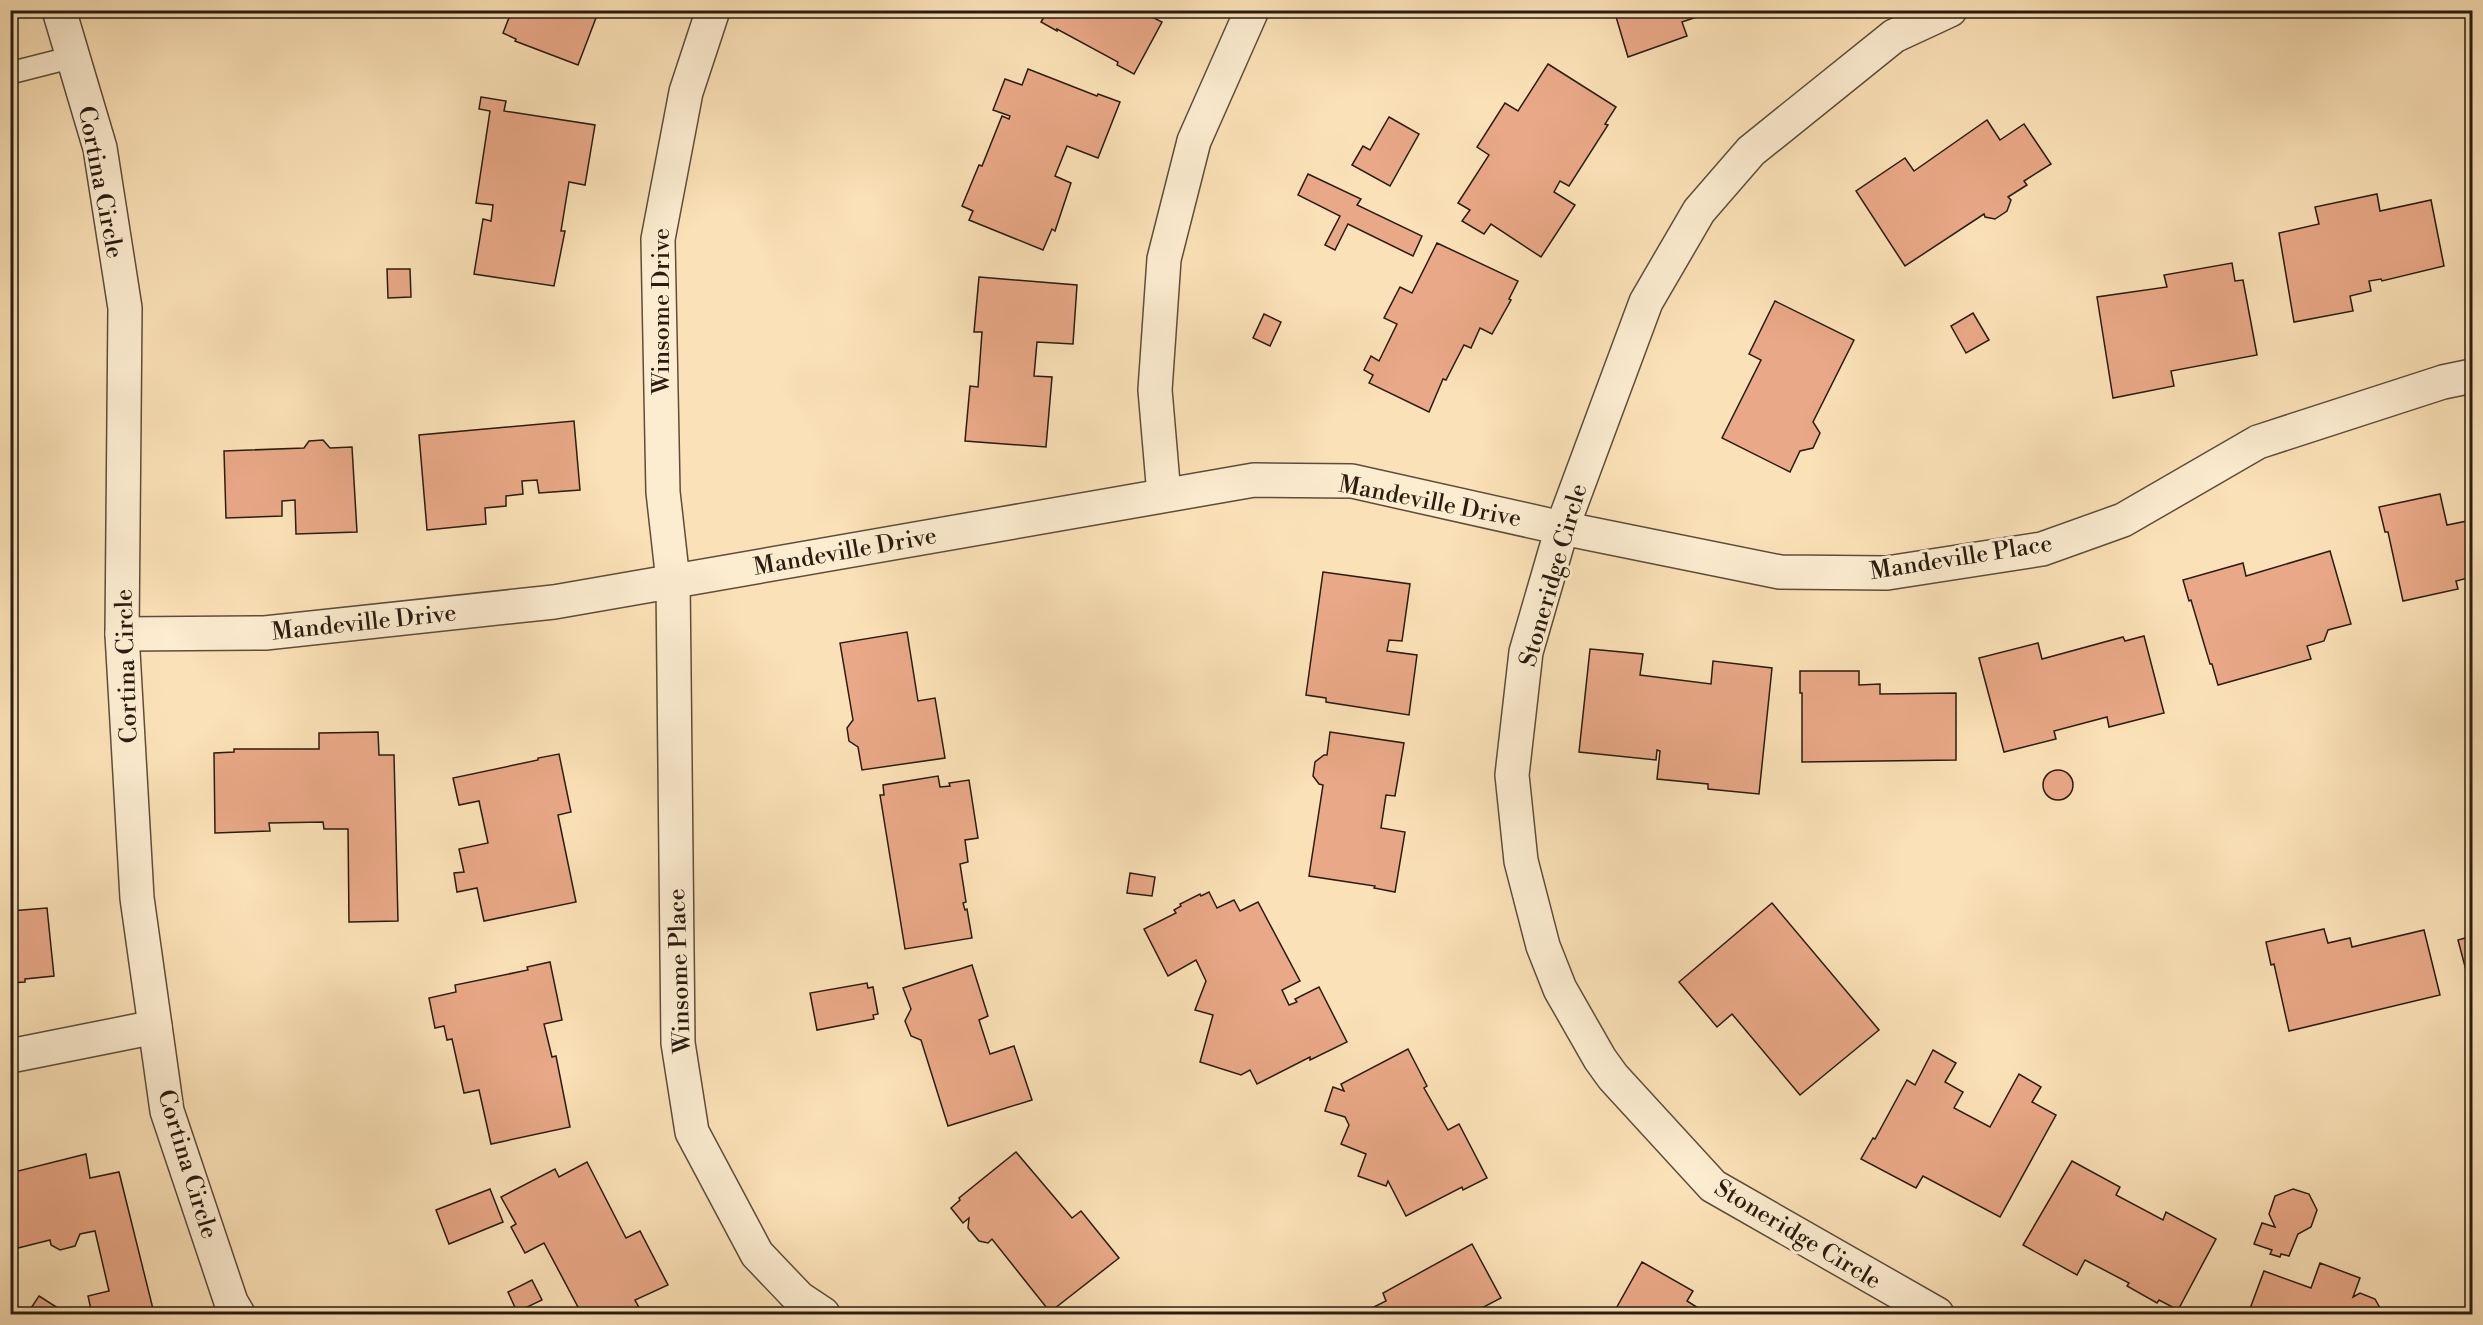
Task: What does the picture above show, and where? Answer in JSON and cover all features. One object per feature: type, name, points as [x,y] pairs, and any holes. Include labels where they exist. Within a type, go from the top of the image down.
[{"type":"street","name":"Cortina Circle","points":[[59,10],[100,148],[125,308],[122,634],[137,898],[154,1027],[167,1111],[231,1302],[238,1314]]},
{"type":"street","name":"Winsome Drive","points":[[672,581],[663,492],[658,239],[686,92],[713,10]]},
{"type":"street","points":[[1164,495],[1155,390],[1164,259],[1194,141],[1252,10]]},
{"type":"street","name":"Stoneridge Circle","points":[[1937,1314],[1713,1186],[1613,1077],[1600,1059],[1560,989],[1543,946],[1521,861],[1512,775],[1526,652],[1562,528],[1646,302],[1699,211],[1751,151],[1894,36],[1950,10]]},
{"type":"street","name":"Mandeville Place","points":[[1562,528],[1780,572],[1887,573],[2042,549],[2123,520],[2258,442],[2443,382],[2472,376]]},
{"type":"street","name":"Mandeville Drive","points":[[122,634],[265,633],[554,602],[1254,480],[1352,481],[1562,528]]},
{"type":"street","name":"Winsome Place","points":[[672,581],[678,1043],[692,1132],[757,1254],[799,1298],[823,1314]]},
{"type":"street","points":[[10,1056],[154,1027]]},
{"type":"lane","points":[[10,73],[73,57]]},
{"type":"building","points":[[512,10],[526,12],[599,10],[578,65],[515,41],[516,39],[503,33]]},
{"type":"building","points":[[1048,10],[1156,10],[1152,17],[1162,22],[1134,74],[1117,65],[1118,62],[1041,22]]},
{"type":"building","points":[[1614,10],[1717,10],[1682,22],[1687,36],[1628,57]]},
{"type":"building","points":[[1548,64],[1616,107],[1605,124],[1608,125],[1569,186],[1560,181],[1554,192],[1575,205],[1541,257],[1491,224],[1484,234],[1462,221],[1470,210],[1458,203],[1489,155],[1477,147],[1505,103],[1518,111]]},
{"type":"building","points":[[1028,69],[1097,96],[1098,94],[1120,102],[1098,158],[1067,146],[1055,176],[1071,183],[1055,231],[1052,229],[1043,250],[969,220],[973,211],[962,206],[979,165],[982,166],[1002,116],[1009,119],[1010,116],[993,110],[1005,79],[1022,85]]},
{"type":"building","points":[[481,97],[506,101],[504,111],[595,125],[585,185],[569,182],[561,231],[565,231],[554,286],[474,274],[483,219],[491,221],[493,205],[476,203],[490,111],[479,109]]},
{"type":"building","points":[[1389,117],[1419,134],[1390,186],[1352,165],[1363,146],[1370,150]]},
{"type":"building","points":[[1987,120],[2000,140],[2024,124],[2051,164],[2024,181],[2027,185],[2008,197],[2011,200],[2007,211],[1995,219],[1985,217],[1984,214],[1905,266],[1856,191],[1905,158],[1914,171]]},
{"type":"building","points":[[1308,174],[1361,199],[1357,205],[1422,236],[1413,256],[1348,224],[1335,250],[1325,245],[1340,216],[1298,195]]},
{"type":"building","points":[[2377,194],[2380,211],[2431,200],[2444,266],[2382,281],[2381,279],[2369,281],[2371,291],[2350,296],[2353,311],[2294,322],[2279,233],[2319,224],[2315,207]]},
{"type":"building","points":[[1437,243],[1518,281],[1509,299],[1511,300],[1492,334],[1480,328],[1471,348],[1464,345],[1446,380],[1443,379],[1429,412],[1369,383],[1373,375],[1364,370],[1371,356],[1379,361],[1397,324],[1384,318],[1400,287],[1412,293]]},
{"type":"building","points":[[2232,263],[2235,281],[2243,280],[2257,355],[2171,371],[2174,386],[2113,398],[2097,297],[2167,287],[2164,275]]},
{"type":"building","points":[[387,269],[410,269],[411,297],[388,298]]},
{"type":"building","points":[[979,277],[1077,285],[1073,344],[1037,342],[1034,376],[1052,377],[1046,447],[965,441],[970,386],[978,387],[982,332],[974,332]]},
{"type":"building","points":[[1775,301],[1854,340],[1813,422],[1820,433],[1813,448],[1800,451],[1790,472],[1722,438],[1761,360],[1749,354]]},
{"type":"building","points":[[1973,313],[1989,340],[1966,353],[1951,326]]},
{"type":"building","points":[[1264,314],[1281,322],[1270,346],[1253,338]]},
{"type":"building","points":[[574,421],[580,490],[539,493],[537,480],[522,481],[523,494],[506,496],[506,506],[485,508],[486,524],[427,530],[419,435]]},
{"type":"building","points":[[323,440],[330,448],[352,447],[357,532],[296,534],[295,500],[282,501],[282,516],[226,518],[224,451],[304,448],[309,441]]},
{"type":"building","points":[[2440,494],[2447,525],[2472,520],[2472,577],[2456,581],[2458,589],[2403,601],[2388,532],[2385,532],[2379,507]]},
{"type":"building","points":[[2330,551],[2351,624],[2328,630],[2324,641],[2307,646],[2311,659],[2218,685],[2183,580],[2243,563],[2246,576]]},
{"type":"building","points":[[1323,572],[1410,584],[1402,641],[1389,640],[1387,651],[1417,655],[1409,715],[1326,702],[1326,698],[1306,695]]},
{"type":"building","points":[[907,632],[918,701],[935,698],[945,758],[862,770],[858,747],[849,741],[847,728],[853,720],[840,643]]},
{"type":"building","points":[[2144,636],[2164,713],[2109,727],[2107,717],[2054,731],[2056,739],[2004,752],[1979,658],[2038,643],[2042,659],[2123,637],[2125,641]]},
{"type":"building","points":[[1590,649],[1643,654],[1640,675],[1711,684],[1713,661],[1772,668],[1759,794],[1708,789],[1708,784],[1657,779],[1660,751],[1657,750],[1656,760],[1579,752]]},
{"type":"building","points":[[1800,671],[1859,671],[1859,685],[1880,684],[1880,694],[1956,693],[1956,760],[1802,762]]},
{"type":"building","points":[[378,732],[379,755],[394,755],[398,921],[349,922],[348,829],[324,829],[323,822],[269,823],[270,831],[215,833],[214,753],[234,752],[234,749],[319,749],[319,733]]},
{"type":"building","points":[[1330,732],[1404,743],[1395,796],[1386,795],[1381,828],[1405,832],[1395,892],[1374,888],[1375,886],[1309,876],[1323,785],[1319,784],[1313,776],[1315,762],[1327,755]]},
{"type":"building","points":[[559,754],[571,812],[558,815],[576,902],[484,921],[477,888],[457,892],[454,873],[464,872],[459,849],[488,843],[479,801],[459,805],[453,778]]},
{"type":"building","points":[[2058,770],[2069,774],[2073,785],[2069,796],[2058,800],[2047,796],[2043,785],[2047,774]]},
{"type":"building","points":[[938,776],[940,787],[969,780],[978,838],[965,840],[968,862],[960,864],[966,902],[963,903],[965,910],[967,909],[972,938],[905,949],[880,795],[884,795],[883,785]]},
{"type":"building","points":[[1130,873],[1155,877],[1152,896],[1127,893]]},
{"type":"building","points":[[1209,892],[1217,908],[1234,900],[1240,911],[1258,902],[1300,981],[1282,990],[1289,1005],[1297,1002],[1295,999],[1319,987],[1347,1042],[1310,1060],[1310,1057],[1257,1084],[1250,1070],[1241,1075],[1200,1062],[1213,1015],[1195,1010],[1206,981],[1196,960],[1168,976],[1144,929],[1176,913],[1174,910],[1181,906],[1180,904]]},
{"type":"building","points":[[1772,903],[1879,1030],[1800,1095],[1732,1014],[1717,1027],[1679,982]]},
{"type":"building","points":[[47,908],[54,976],[10,983],[10,911]]},
{"type":"building","points":[[2324,929],[2328,943],[2350,938],[2352,947],[2424,930],[2440,995],[2289,1031],[2274,964],[2271,965],[2266,942]]},
{"type":"building","points":[[2472,936],[2472,993],[2458,940]]},
{"type":"building","points":[[550,962],[562,1020],[544,1024],[552,1057],[556,1056],[570,1127],[491,1144],[479,1090],[464,1093],[452,1039],[447,1040],[444,1026],[435,1028],[429,998],[456,992],[455,985],[528,970],[527,967]]},
{"type":"building","points":[[972,965],[988,1016],[979,1020],[990,1054],[1014,1046],[1032,1100],[948,1126],[921,1040],[911,1036],[905,1021],[911,1009],[903,988]]},
{"type":"building","points":[[867,983],[868,988],[873,987],[878,1014],[873,1015],[874,1019],[817,1030],[810,993]]},
{"type":"building","points":[[1408,1049],[1427,1086],[1424,1088],[1448,1130],[1459,1124],[1487,1178],[1463,1190],[1462,1187],[1406,1216],[1388,1181],[1386,1186],[1358,1176],[1366,1154],[1341,1144],[1349,1125],[1345,1117],[1325,1111],[1333,1087],[1344,1091],[1341,1084]]},
{"type":"building","points":[[1933,1050],[1956,1063],[1945,1082],[1963,1092],[1954,1108],[1990,1127],[2019,1074],[2041,1087],[2032,1102],[2056,1115],[2000,1217],[1923,1176],[1916,1188],[1861,1159],[1873,1138],[1875,1139],[1907,1080],[1915,1085]]},
{"type":"building","points":[[1016,1152],[1072,1218],[1081,1211],[1119,1258],[1050,1312],[992,1239],[988,1243],[979,1241],[968,1228],[969,1218],[963,1223],[951,1208],[960,1200],[959,1198]]},
{"type":"building","points":[[86,1154],[90,1178],[119,1172],[154,1313],[92,1314],[88,1296],[109,1291],[95,1231],[80,1234],[75,1246],[60,1250],[51,1245],[50,1240],[10,1250],[10,1173]]},
{"type":"building","points":[[2072,1161],[2120,1187],[2116,1195],[2163,1220],[2166,1212],[2216,1239],[2178,1310],[2159,1300],[2157,1303],[2127,1286],[2129,1283],[2085,1260],[2077,1275],[2023,1245]]},
{"type":"building","points":[[587,1162],[626,1238],[640,1231],[668,1285],[635,1300],[641,1311],[638,1312],[639,1314],[570,1314],[579,1309],[544,1243],[525,1253],[511,1227],[516,1224],[501,1197],[555,1169],[559,1177]]},
{"type":"building","points":[[490,1189],[503,1222],[449,1244],[436,1210]]},
{"type":"building","points":[[2293,1189],[2309,1194],[2317,1210],[2311,1227],[2298,1234],[2289,1256],[2281,1254],[2280,1257],[2270,1254],[2272,1250],[2254,1244],[2262,1223],[2275,1227],[2269,1214],[2275,1196]]},
{"type":"building","points":[[1472,1244],[1501,1298],[1476,1311],[1478,1314],[1360,1314],[1386,1301],[1383,1293]]},
{"type":"building","points":[[1642,1262],[1693,1291],[1687,1301],[1706,1313],[1613,1314]]},
{"type":"building","points":[[2320,1263],[2360,1278],[2353,1297],[2360,1293],[2375,1299],[2380,1308],[2378,1313],[2383,1314],[2248,1314],[2264,1271],[2311,1288]]},
{"type":"building","points":[[532,1280],[542,1300],[517,1312],[508,1292]]},
{"type":"building","points":[[39,1296],[61,1310],[58,1314],[27,1314]]}]
